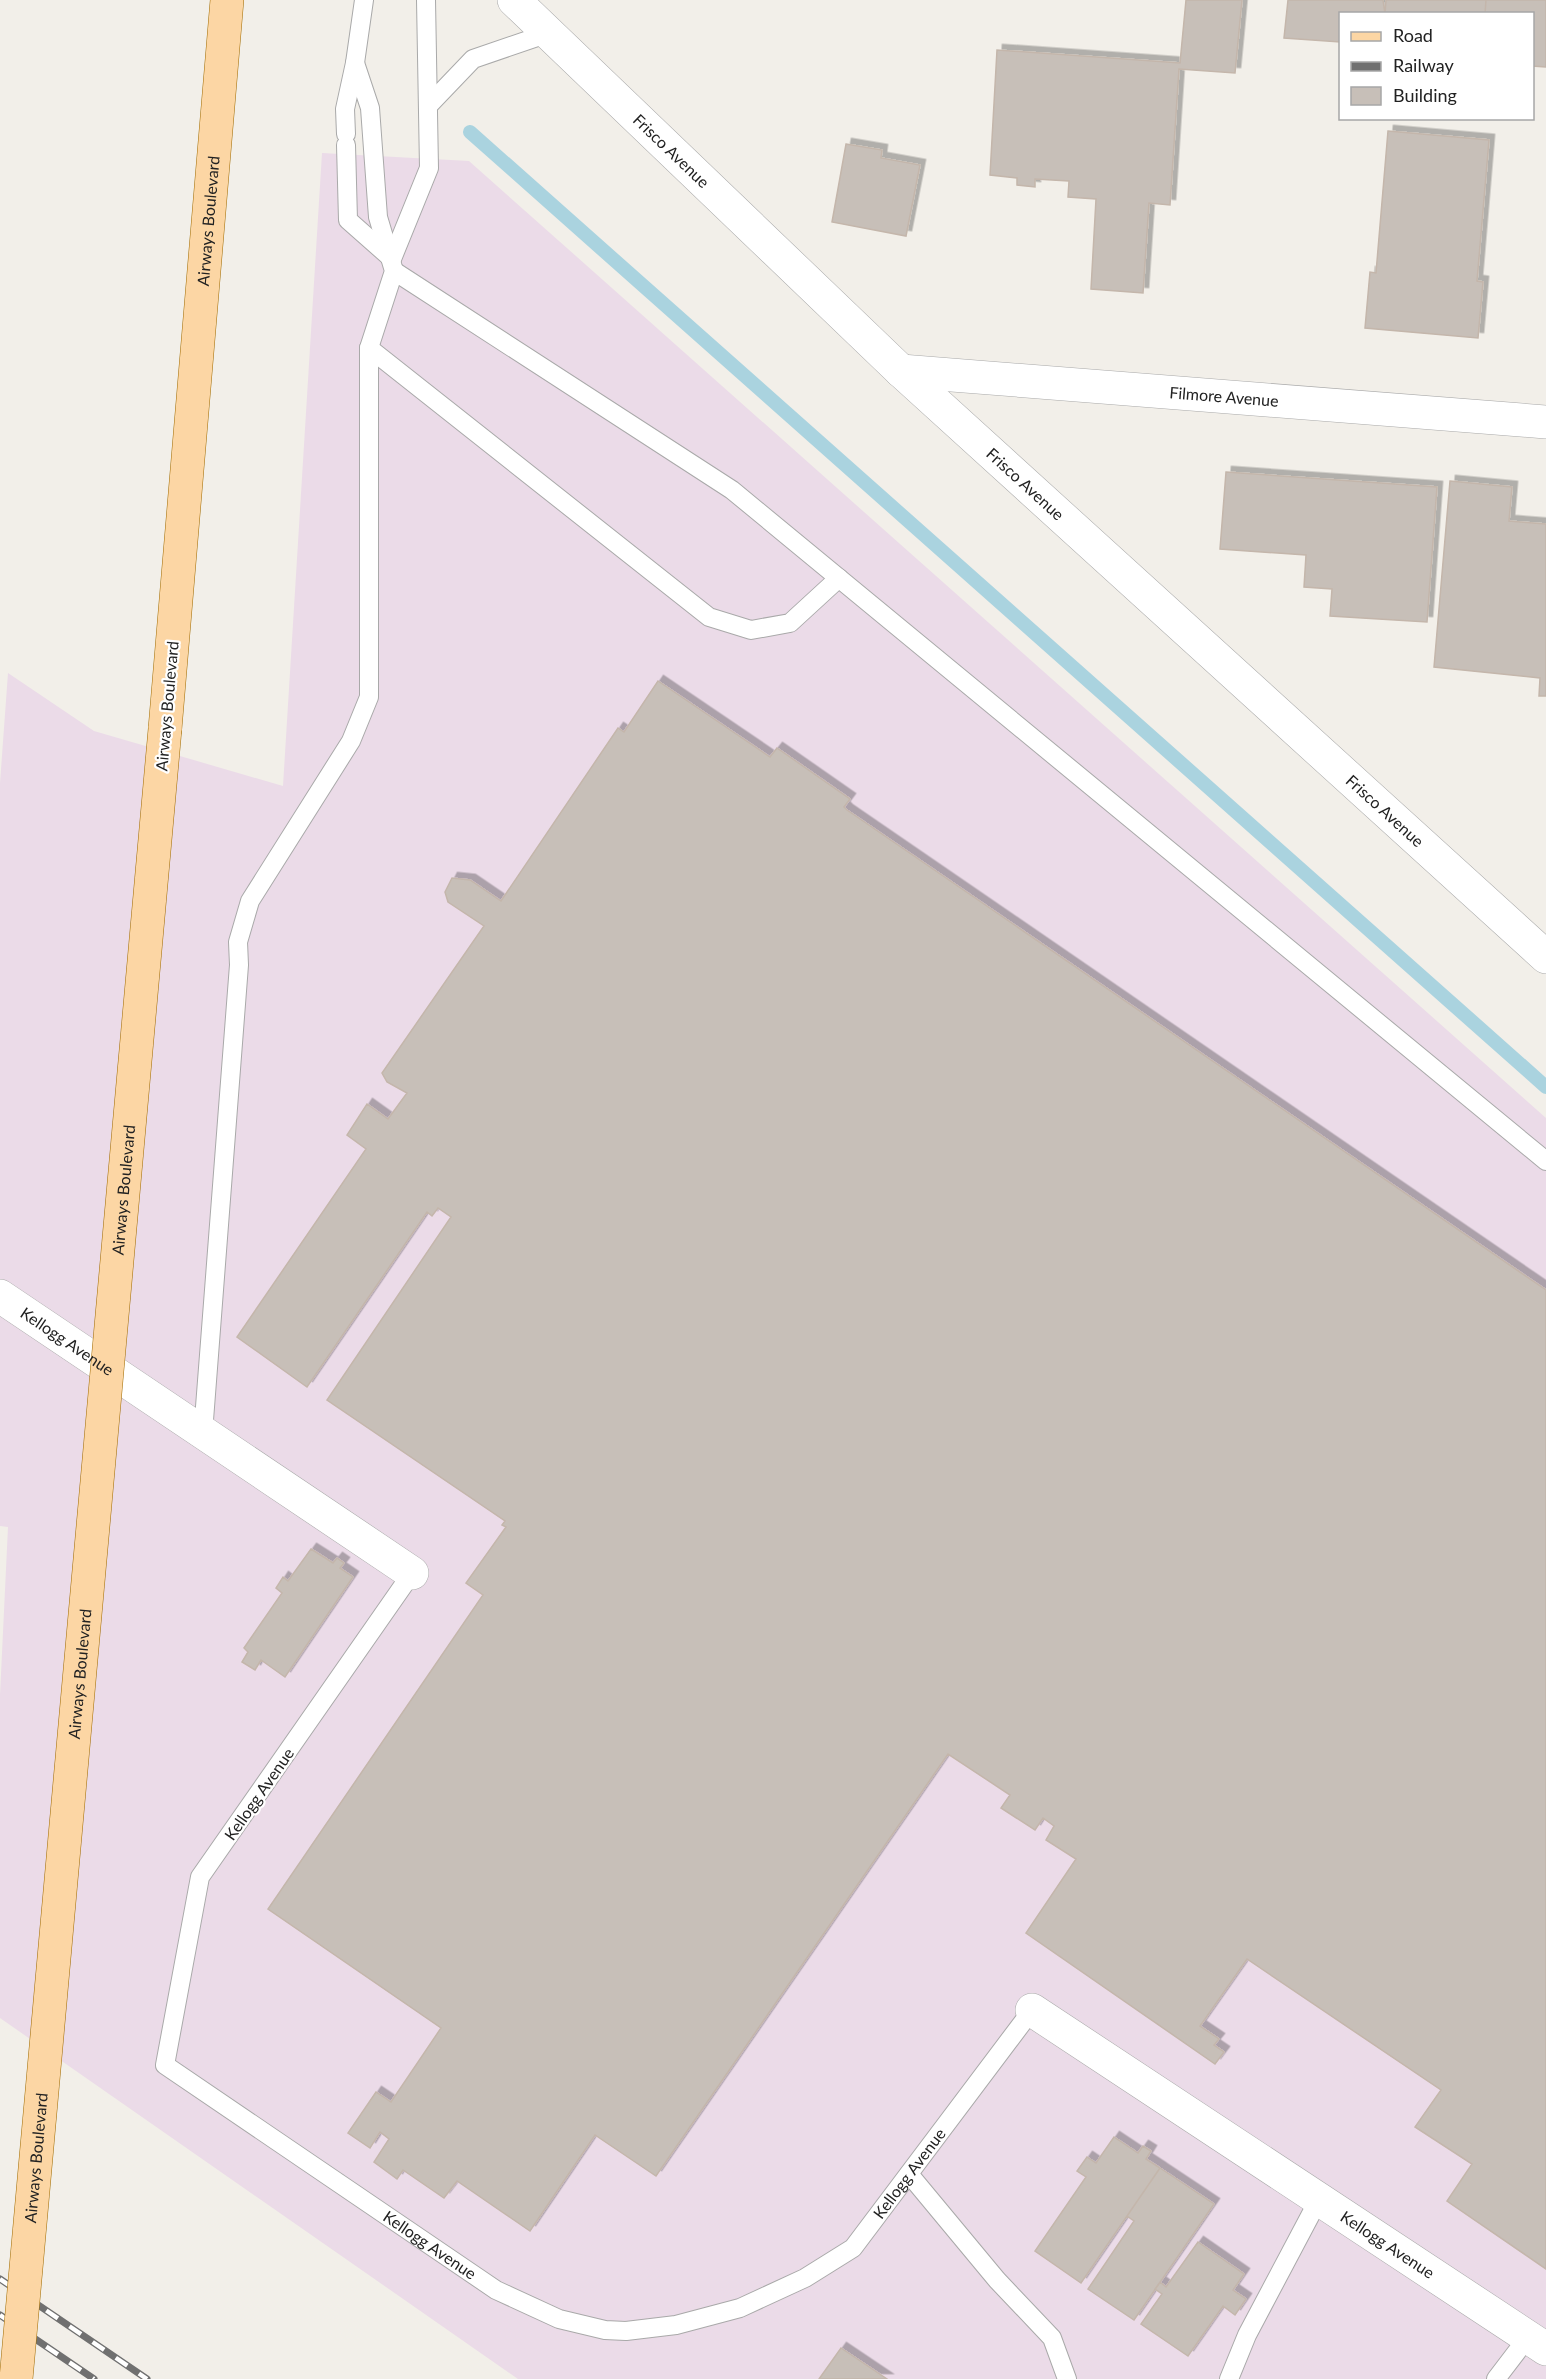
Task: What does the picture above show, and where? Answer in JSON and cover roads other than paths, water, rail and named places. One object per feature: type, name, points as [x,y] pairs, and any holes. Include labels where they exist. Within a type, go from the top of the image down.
[{"type":"main road","name":"Airways Boulevard","points":[[16,2379],[165,729],[227,0]]},
{"type":"street","name":"Frisco Avenue","points":[[514,0],[901,370],[1546,957]]},
{"type":"street","name":"Filmore Avenue","points":[[901,370],[1546,422]]},
{"type":"street","name":"Kellogg Avenue","points":[[0,1296],[412,1573]]},
{"type":"street","name":"Kellogg Avenue","points":[[1032,2010],[1537,2343]]},
{"type":"lane","points":[[364,0],[356,63],[345,109],[348,220],[393,265],[732,490],[1546,1161]]},
{"type":"lane","points":[[203,1433],[239,965],[238,942],[250,902],[351,741],[369,697],[369,348],[393,265],[429,168],[426,0]]},
{"type":"lane","points":[[428,106],[473,59],[549,33]]},
{"type":"lane","points":[[356,63],[370,108],[378,217],[393,265]]},
{"type":"lane","points":[[369,348],[709,617],[751,630],[790,623],[839,578]]},
{"type":"lane","name":"Kellogg Avenue","points":[[412,1573],[200,1877],[165,2065],[496,2290],[559,2319],[605,2330],[649,2330],[740,2308],[805,2278],[853,2248],[1032,2010]]},
{"type":"lane","points":[[909,2174],[997,2280],[1052,2338],[1067,2379]]},
{"type":"lane","points":[[1229,2379],[1246,2336],[1319,2199]]},
{"type":"lane","points":[[1496,2379],[1537,2343]]},
{"type":"waterway","points":[[470,132],[1546,1087]]},
{"type":"railway","points":[[0,2279],[147,2379]]},
{"type":"railway","points":[[0,2315],[94,2379]]}]
